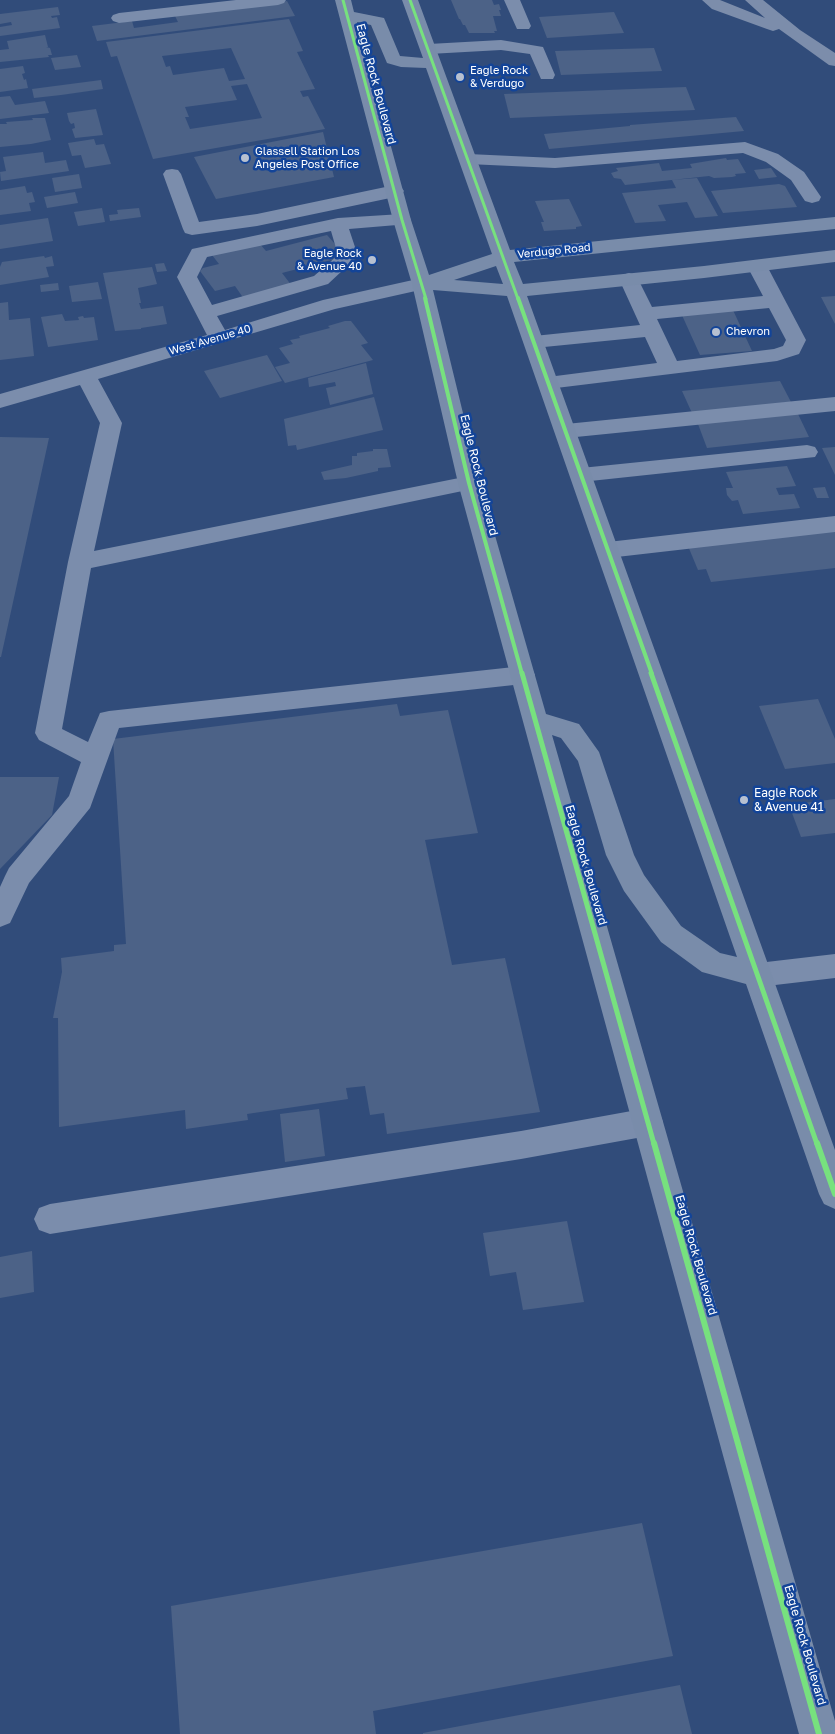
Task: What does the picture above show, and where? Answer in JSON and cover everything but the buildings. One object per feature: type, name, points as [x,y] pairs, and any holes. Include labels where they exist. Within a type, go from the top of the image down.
[{"type":"highway","points":[[710,0],[718,6],[794,33]]},
{"type":"highway","points":[[753,0],[794,33],[835,61]]},
{"type":"main road","points":[[410,0],[566,431],[835,1194]]},
{"type":"main road","points":[[345,8],[378,21],[393,58],[401,62],[431,56]]},
{"type":"main road","name":"Eagle Rock Boulevard","points":[[345,8],[402,220],[422,284],[469,484],[819,1734]]},
{"type":"main road","name":"Verdugo Road","points":[[422,284],[503,257],[835,223]]},
{"type":"main road","points":[[422,284],[514,291],[835,256]]},
{"type":"main road","points":[[535,720],[570,731],[590,759],[620,855],[634,883],[671,934],[712,963],[758,975]]},
{"type":"street","points":[[119,18],[278,0]]},
{"type":"street","points":[[512,0],[523,26]]},
{"type":"street","points":[[431,56],[507,58],[523,49],[537,50],[547,75]]},
{"type":"street","points":[[468,159],[554,163],[745,147],[772,158],[798,176],[812,197]]},
{"type":"street","points":[[172,174],[192,229],[257,220],[395,191]]},
{"type":"street","points":[[219,338],[187,277],[199,253],[338,224],[402,220]]},
{"type":"street","points":[[205,313],[320,280],[348,256],[338,224]]},
{"type":"street","points":[[548,384],[778,355],[792,350],[796,340],[757,266]]},
{"type":"street","points":[[629,279],[670,368]]},
{"type":"street","points":[[320,280],[330,304]]},
{"type":"street","name":"West Avenue 40","points":[[0,401],[330,304],[422,284]]},
{"type":"street","points":[[534,342],[776,301]]},
{"type":"street","points":[[86,376],[111,423],[80,562],[48,733],[96,758]]},
{"type":"street","points":[[566,431],[835,404]]},
{"type":"street","points":[[581,475],[807,452]]},
{"type":"street","points":[[80,562],[469,484]]},
{"type":"street","points":[[608,550],[835,524]]},
{"type":"street","points":[[0,915],[19,876],[82,801],[109,720],[523,675]]},
{"type":"street","points":[[758,975],[835,966]]},
{"type":"street","points":[[50,1218],[521,1145],[648,1122]]},
{"type":"cycle path","points":[[343,0],[402,220],[422,284],[469,483],[819,1734]]},
{"type":"cycle path","points":[[410,0],[566,431],[835,1194]]},
{"type":"place","name":"Eagle Rock & Verdugo","points":[[460,77]]},
{"type":"place","name":"Glassell Station Los Angeles Post Office","points":[[245,158]]},
{"type":"place","name":"Eagle Rock & Avenue 40","points":[[372,260]]},
{"type":"place","name":"Chevron","points":[[716,332]]},
{"type":"place","name":"Eagle Rock & Avenue 41","points":[[744,800]]}]
